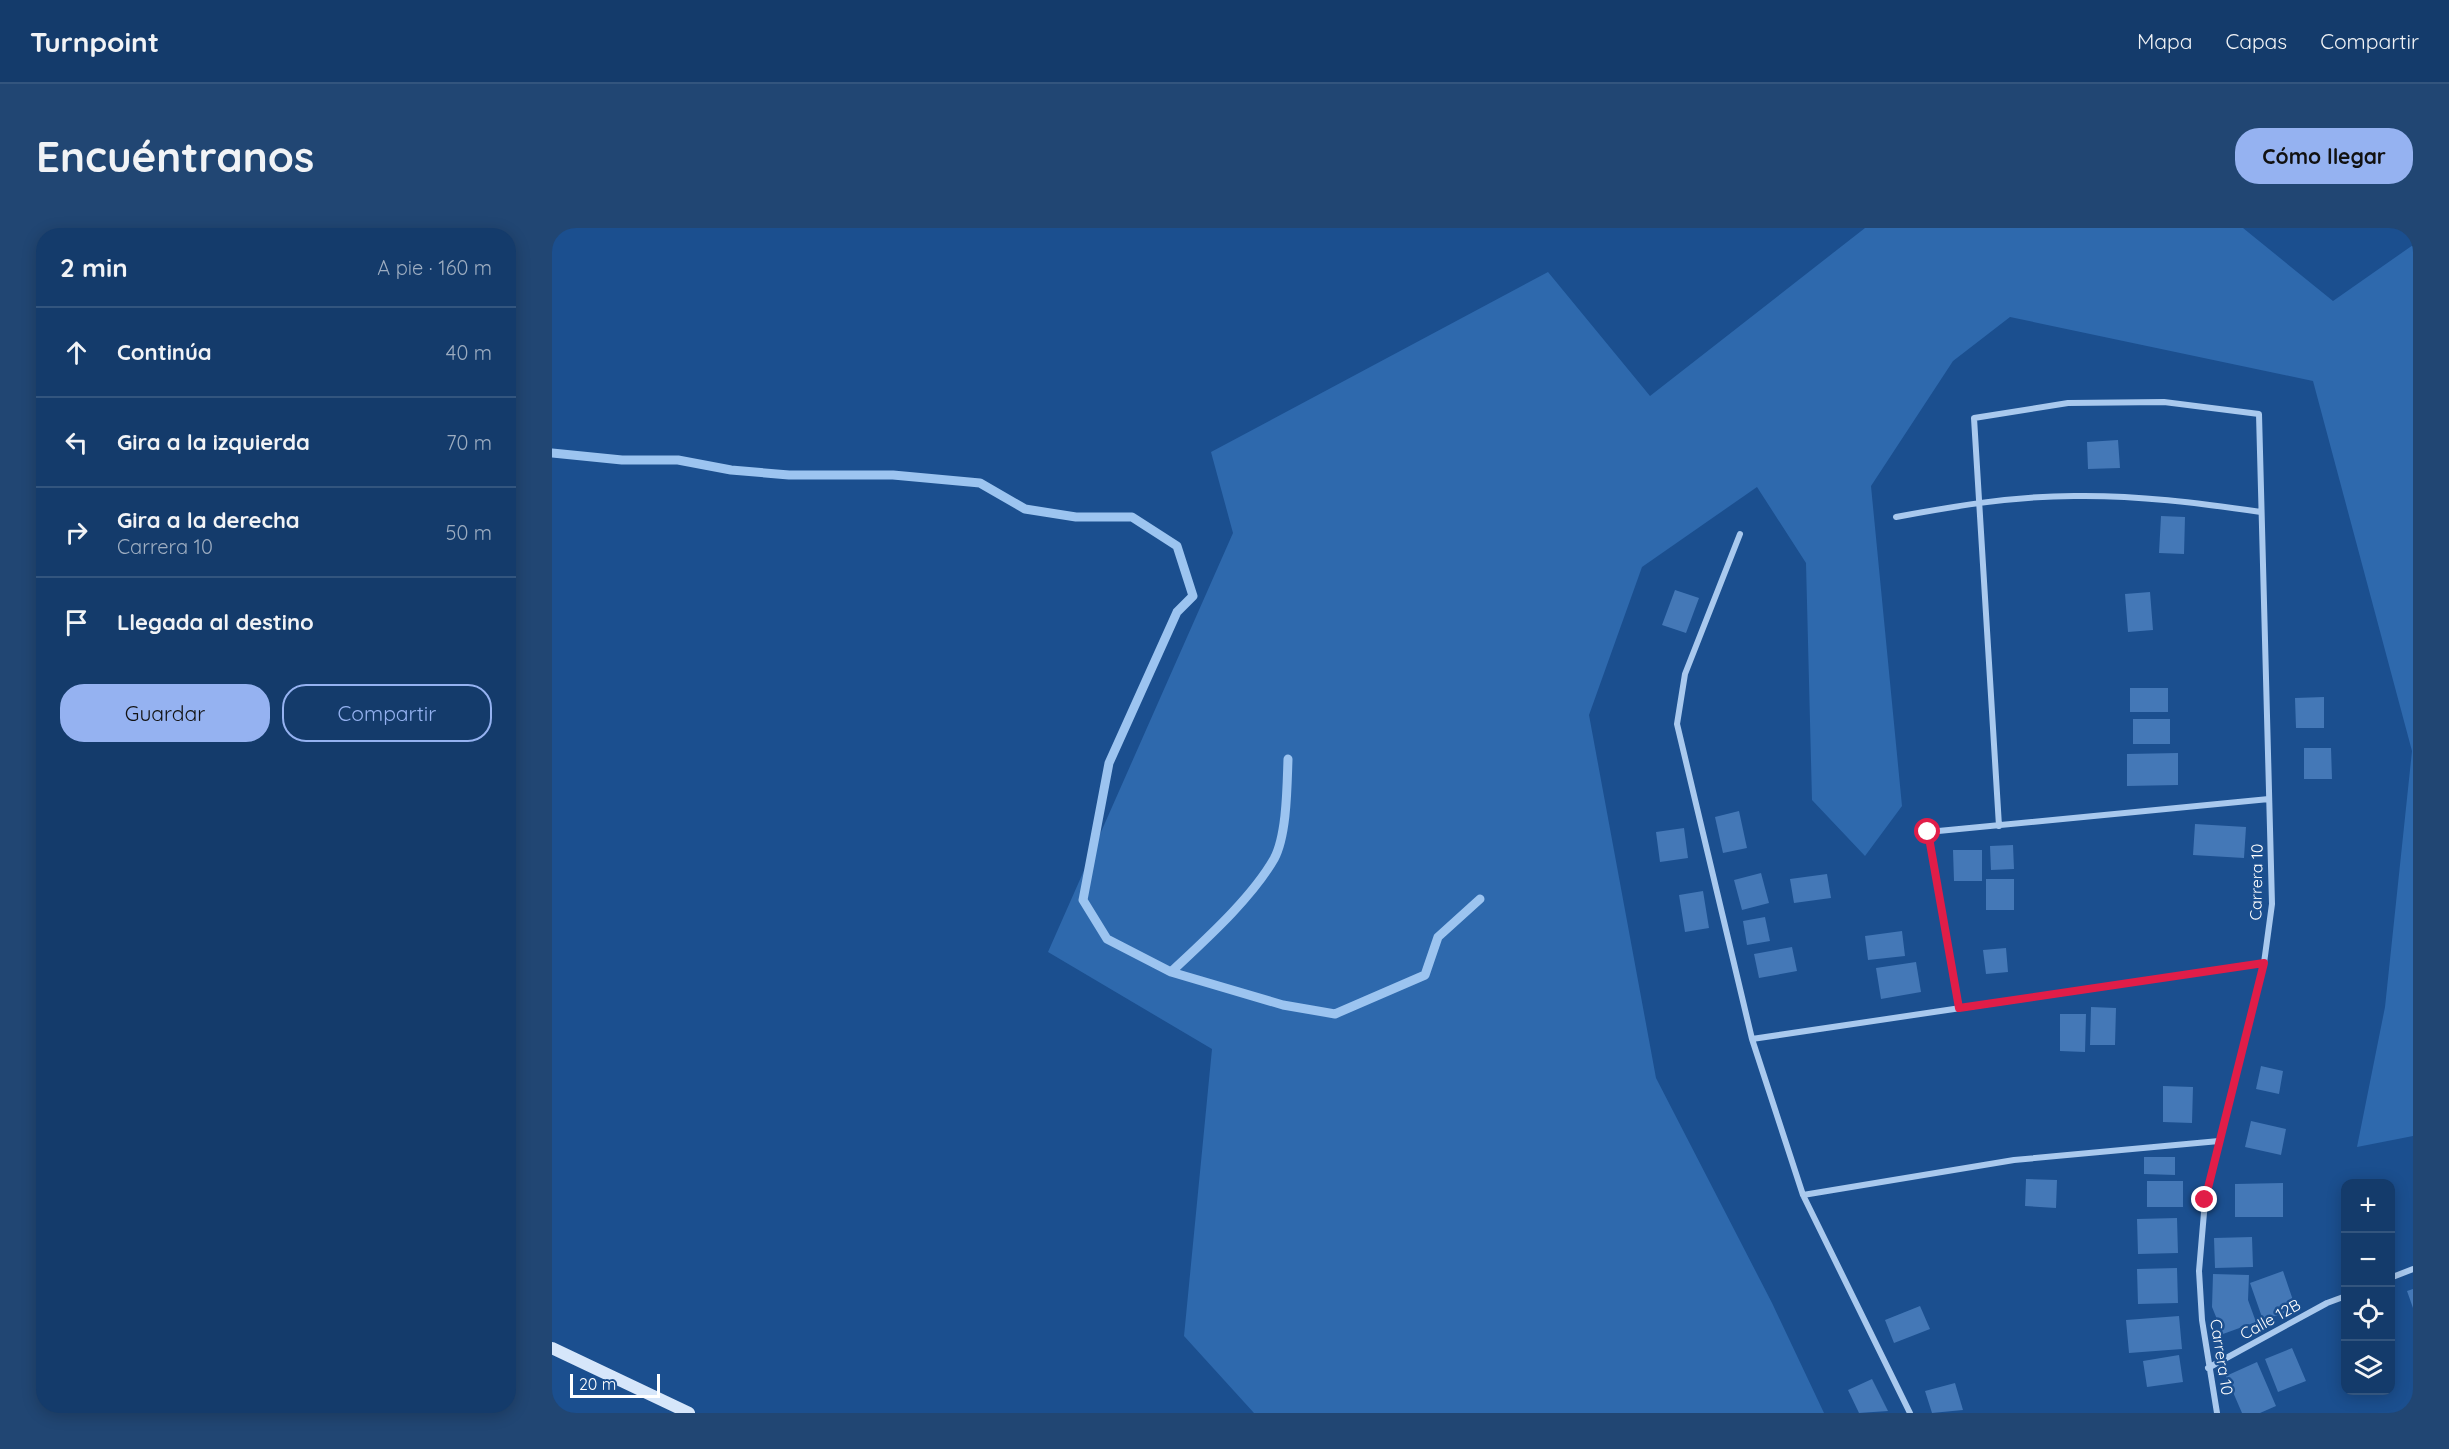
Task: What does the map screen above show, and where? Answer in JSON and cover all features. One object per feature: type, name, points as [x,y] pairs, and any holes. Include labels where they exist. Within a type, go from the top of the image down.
[{"type":"main road","points":[[552,1348],[689,1413]]},
{"type":"street","name":"Carrera 10","points":[[1979,502],[1974,418],[2068,403],[2164,402],[2259,414],[2272,904],[2264,963],[2205,1200],[2199,1271],[2208,1368],[2217,1413]]},
{"type":"street","points":[[1896,517],[1979,502],[2073,496],[2156,498],[2261,512]]},
{"type":"street","points":[[1979,502],[1999,826]]},
{"type":"street","points":[[1740,534],[1685,674],[1677,724],[1752,1039],[1803,1195],[1910,1413]]},
{"type":"street","points":[[1959,1008],[1928,832],[2269,799]]},
{"type":"street","points":[[1752,1039],[2264,963]]},
{"type":"street","points":[[1803,1195],[2014,1160],[2219,1141]]},
{"type":"street","points":[[2395,1276],[2413,1269]]},
{"type":"street","name":"Calle 12B","points":[[2208,1368],[2327,1303],[2341,1298]]},
{"type":"shaded area","points":[[1865,228],[2243,228],[2333,301],[2413,245],[2413,1136],[2357,1147],[2385,1007],[2412,751],[2313,381],[2010,317],[1953,361],[1871,486],[1902,806],[1865,856],[1812,800],[1806,563],[1757,487],[1642,567],[1589,715],[1656,1078],[1772,1303],[1824,1413],[1254,1413],[1184,1336],[1212,1049],[1048,952],[1233,533],[1211,452],[1548,272],[1650,396]]},
{"type":"building","points":[[2118,440],[2120,468],[2088,469],[2087,442]]},
{"type":"building","points":[[2161,516],[2185,517],[2184,554],[2159,553]]},
{"type":"building","points":[[1675,590],[1699,598],[1686,633],[1662,625]]},
{"type":"building","points":[[2150,592],[2153,630],[2128,632],[2125,594]]},
{"type":"building","points":[[2130,688],[2168,688],[2168,712],[2130,712]]},
{"type":"building","points":[[2324,697],[2324,728],[2296,728],[2295,698]]},
{"type":"building","points":[[2133,719],[2170,719],[2170,744],[2133,744]]},
{"type":"building","points":[[2304,748],[2331,748],[2332,779],[2304,779]]},
{"type":"building","points":[[2178,753],[2178,785],[2127,786],[2127,754]]},
{"type":"building","points":[[1739,811],[1747,848],[1723,853],[1715,817]]},
{"type":"building","points":[[2195,824],[2246,827],[2244,858],[2193,855]]},
{"type":"building","points":[[1684,828],[1688,858],[1660,862],[1656,832]]},
{"type":"building","points":[[2013,845],[2014,869],[1991,870],[1990,846]]},
{"type":"building","points":[[1953,850],[1982,850],[1982,881],[1954,881]]},
{"type":"building","points":[[1761,873],[1769,903],[1742,910],[1734,880]]},
{"type":"building","points":[[1827,874],[1831,898],[1794,903],[1790,879]]},
{"type":"building","points":[[1986,879],[2014,879],[2014,910],[1986,910]]},
{"type":"building","points":[[1703,891],[1709,928],[1685,932],[1679,895]]},
{"type":"building","points":[[1765,917],[1770,941],[1747,945],[1743,921]]},
{"type":"building","points":[[1902,931],[1905,956],[1868,960],[1865,936]]},
{"type":"building","points":[[1792,947],[1797,971],[1759,978],[1754,954]]},
{"type":"building","points":[[2006,948],[2008,972],[1986,974],[1983,950]]},
{"type":"building","points":[[1916,962],[1921,992],[1881,999],[1876,968]]},
{"type":"building","points":[[2091,1007],[2116,1008],[2115,1045],[2090,1045]]},
{"type":"building","points":[[2060,1014],[2086,1014],[2085,1052],[2060,1051]]},
{"type":"building","points":[[2261,1066],[2283,1071],[2279,1094],[2256,1089]]},
{"type":"building","points":[[2163,1086],[2193,1087],[2192,1123],[2163,1122]]},
{"type":"building","points":[[2251,1121],[2286,1129],[2281,1155],[2245,1147]]},
{"type":"building","points":[[2144,1157],[2175,1157],[2175,1175],[2144,1174]]},
{"type":"building","points":[[2026,1179],[2057,1180],[2056,1208],[2025,1206]]},
{"type":"building","points":[[2147,1181],[2183,1181],[2183,1207],[2147,1207]]},
{"type":"building","points":[[2283,1183],[2283,1217],[2235,1217],[2235,1184]]},
{"type":"building","points":[[2177,1218],[2178,1253],[2138,1254],[2137,1219]]},
{"type":"building","points":[[2252,1237],[2253,1267],[2215,1268],[2214,1238]]},
{"type":"building","points":[[2177,1268],[2178,1303],[2138,1304],[2137,1269]]},
{"type":"building","points":[[2283,1271],[2296,1309],[2263,1320],[2250,1283]]},
{"type":"building","points":[[2213,1274],[2249,1275],[2248,1300],[2256,1322],[2223,1334],[2212,1307]]},
{"type":"building","points":[[2413,1289],[2413,1308],[2407,1291]]},
{"type":"building","points":[[1920,1306],[1930,1329],[1894,1343],[1885,1320]]},
{"type":"building","points":[[2179,1316],[2182,1349],[2129,1353],[2126,1320]]},
{"type":"building","points":[[2292,1348],[2306,1381],[2278,1392],[2265,1359]]},
{"type":"building","points":[[2179,1355],[2183,1382],[2147,1387],[2143,1361]]},
{"type":"building","points":[[2257,1362],[2276,1406],[2260,1413],[2242,1413],[2226,1376]]},
{"type":"building","points":[[1872,1379],[1888,1411],[1859,1413],[1848,1390]]},
{"type":"building","points":[[1955,1383],[1963,1410],[1932,1413],[1925,1391]]},
{"type":"waterway","points":[[552,453],[622,460],[678,460],[731,470],[789,475],[893,475],[980,483],[1025,509],[1076,517],[1132,517],[1177,546],[1193,596],[1177,612],[1109,763],[1083,900],[1107,939],[1171,972],[1283,1005],[1335,1014],[1425,975],[1438,937],[1480,899]]},
{"type":"waterway","points":[[1171,972],[1240,904],[1274,859],[1284,824],[1288,759]]},
{"type":"route","points":[[1928,832],[1959,1008],[2264,963],[2205,1200]]}]
